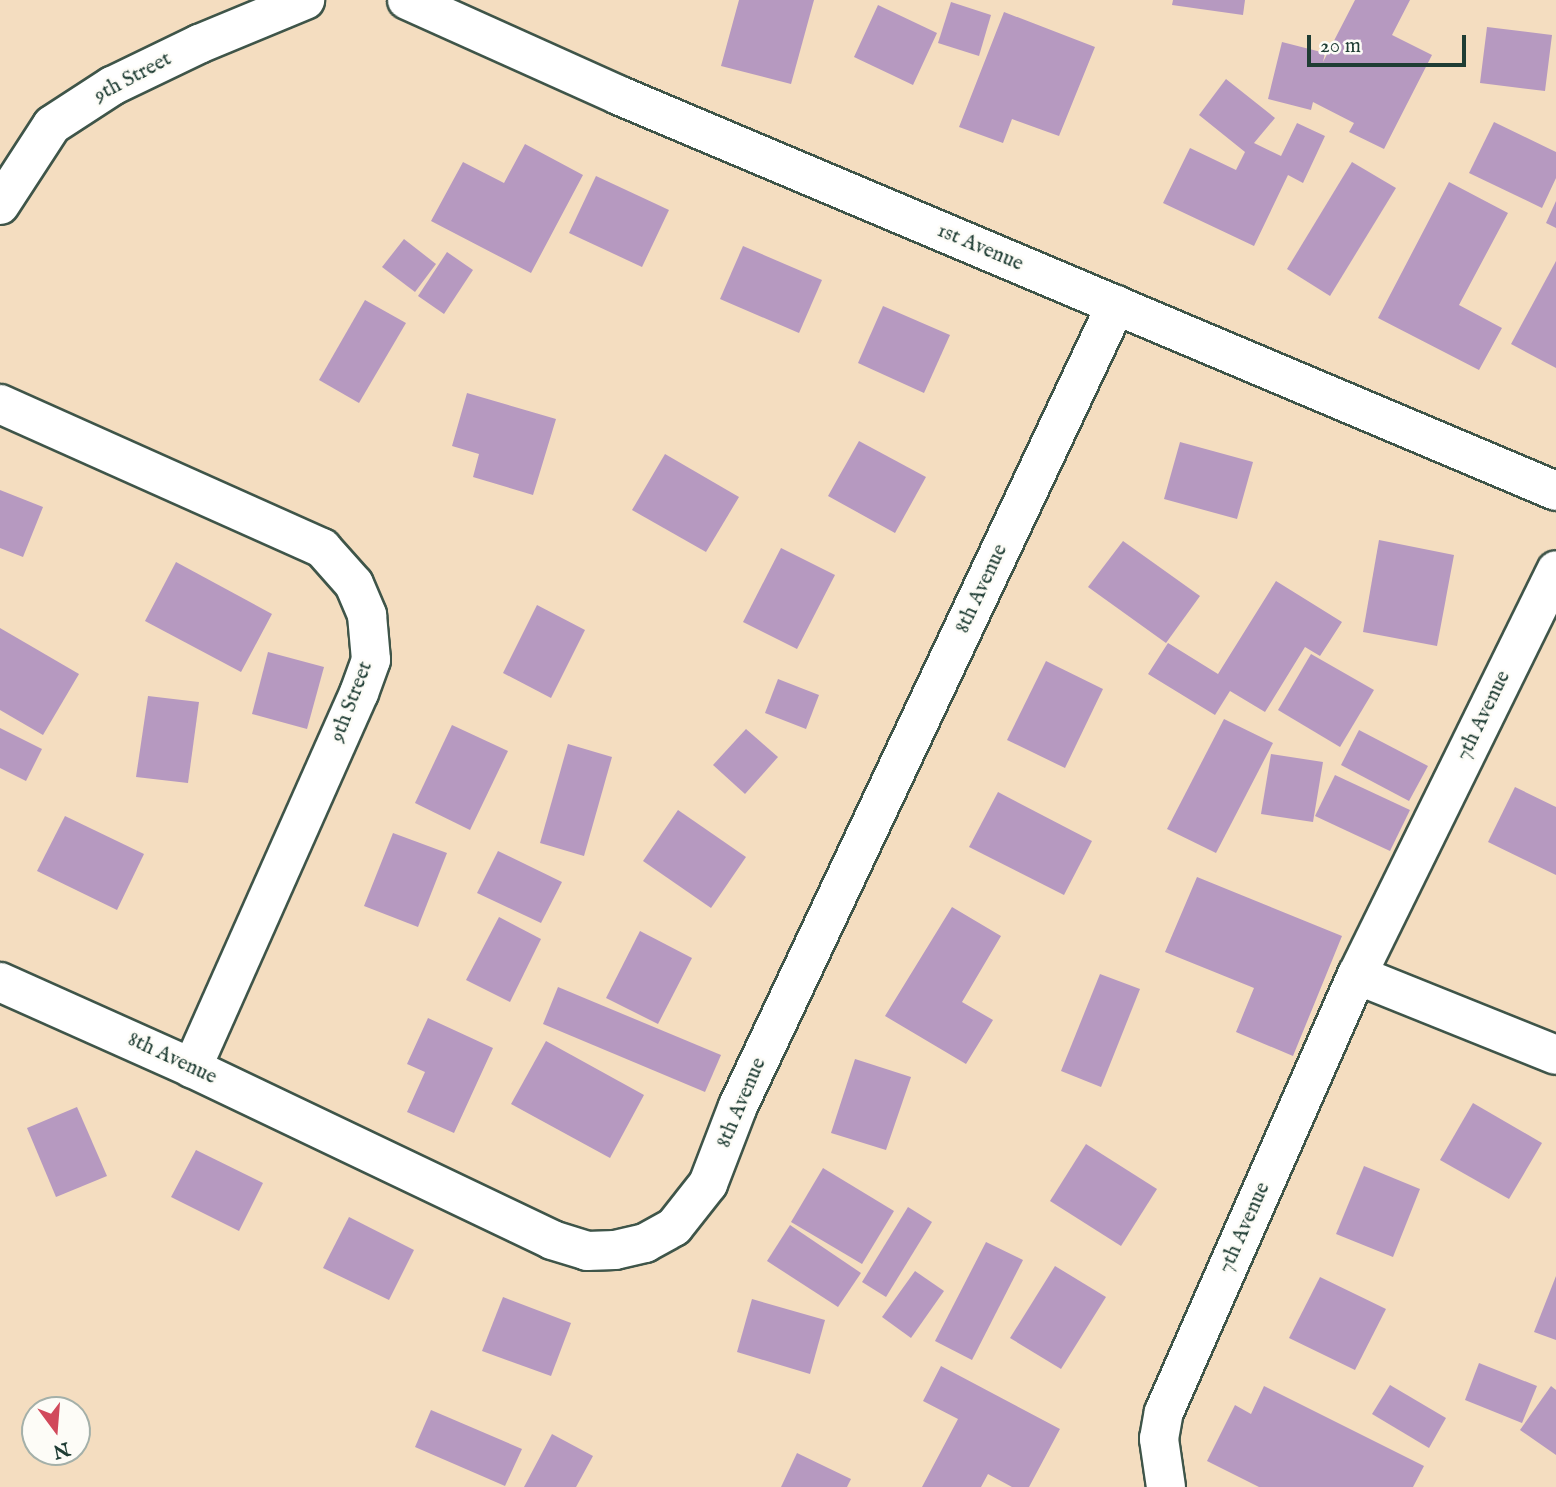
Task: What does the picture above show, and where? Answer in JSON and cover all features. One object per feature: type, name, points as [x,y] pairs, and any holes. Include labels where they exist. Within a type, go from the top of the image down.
[{"type":"street","name":"9th Street","points":[[0,205],[52,125],[112,86],[199,44],[305,0]]},
{"type":"street","name":"1st Avenue","points":[[407,0],[618,95],[1556,491]]},
{"type":"street","name":"8th Avenue","points":[[0,982],[192,1068],[552,1240],[587,1251],[615,1250],[645,1243],[674,1227],[708,1184],[744,1093],[1116,305]]},
{"type":"street","name":"9th Street","points":[[0,404],[322,548],[354,584],[367,615],[370,660],[359,693],[192,1068]]},
{"type":"street","name":"7th Avenue","points":[[1166,1487],[1159,1439],[1164,1412],[1357,975],[1556,570]]},
{"type":"street","points":[[1357,975],[1556,1055]]},
{"type":"building","points":[[739,0],[814,0],[791,84],[721,66]]},
{"type":"building","points":[[1173,0],[1245,0],[1243,15],[1172,5]]},
{"type":"building","points":[[1355,0],[1410,0],[1392,35],[1432,55],[1384,149],[1349,132],[1354,123],[1313,102],[1311,110],[1268,99],[1282,42],[1325,53],[1323,62]]},
{"type":"building","points":[[951,2],[991,15],[979,56],[938,43]]},
{"type":"building","points":[[878,5],[937,33],[913,85],[854,57]]},
{"type":"building","points":[[1004,12],[1095,47],[1059,136],[1012,119],[1003,143],[959,127]]},
{"type":"building","points":[[1487,27],[1552,35],[1545,91],[1480,83]]},
{"type":"building","points":[[1226,79],[1275,118],[1254,143],[1281,156],[1297,123],[1325,136],[1303,183],[1288,175],[1254,246],[1163,203],[1190,148],[1236,170],[1245,152],[1199,115]]},
{"type":"building","points":[[1494,122],[1556,152],[1556,178],[1542,208],[1469,173]]},
{"type":"building","points":[[525,144],[583,175],[531,273],[431,221],[463,162],[504,183]]},
{"type":"building","points":[[1352,162],[1396,188],[1330,296],[1287,269]]},
{"type":"building","points":[[596,176],[669,210],[642,267],[569,233]]},
{"type":"building","points":[[1449,182],[1508,213],[1459,305],[1502,328],[1479,370],[1378,318]]},
{"type":"building","points":[[1556,201],[1556,228],[1546,223]]},
{"type":"building","points":[[404,239],[436,264],[415,292],[382,267]]},
{"type":"building","points":[[743,246],[822,280],[799,333],[720,299]]},
{"type":"building","points":[[447,252],[473,270],[444,314],[418,296]]},
{"type":"building","points":[[1556,261],[1556,368],[1511,344]]},
{"type":"building","points":[[365,300],[406,323],[359,403],[319,380]]},
{"type":"building","points":[[883,306],[950,335],[924,393],[858,363]]},
{"type":"building","points":[[467,393],[556,419],[533,495],[473,477],[479,454],[452,446]]},
{"type":"building","points":[[859,441],[926,477],[895,533],[828,496]]},
{"type":"building","points":[[1180,442],[1253,462],[1237,519],[1164,499]]},
{"type":"building","points":[[665,454],[739,497],[706,552],[632,510]]},
{"type":"building","points":[[0,490],[43,507],[23,557],[0,548]]},
{"type":"building","points":[[1379,540],[1454,555],[1437,646],[1363,632]]},
{"type":"building","points":[[1123,541],[1200,596],[1166,643],[1088,587]]},
{"type":"building","points":[[781,548],[835,575],[797,649],[743,622]]},
{"type":"building","points":[[176,562],[272,614],[241,672],[145,621]]},
{"type":"building","points":[[1276,581],[1342,622],[1320,656],[1305,647],[1265,712],[1230,691],[1215,715],[1148,674],[1168,643],[1218,674]]},
{"type":"building","points":[[537,605],[585,630],[551,698],[503,673]]},
{"type":"building","points":[[0,628],[79,674],[43,735],[0,710]]},
{"type":"building","points":[[268,652],[324,667],[307,729],[252,714]]},
{"type":"building","points":[[1311,654],[1374,690],[1340,747],[1278,710]]},
{"type":"building","points":[[1046,661],[1103,689],[1065,768],[1007,740]]},
{"type":"building","points":[[778,679],[819,695],[806,729],[765,713]]},
{"type":"building","points":[[148,696],[199,702],[188,783],[136,777]]},
{"type":"building","points":[[1224,719],[1273,743],[1216,853],[1167,829]]},
{"type":"building","points":[[452,725],[508,751],[470,830],[415,803]]},
{"type":"building","points":[[0,728],[42,749],[26,781],[0,768]]},
{"type":"building","points":[[746,729],[778,757],[745,794],[713,765]]},
{"type":"building","points":[[1359,730],[1428,766],[1409,801],[1341,765]]},
{"type":"building","points":[[568,744],[612,757],[584,856],[540,843]]},
{"type":"building","points":[[1271,754],[1323,762],[1313,822],[1261,814]]},
{"type":"building","points":[[1335,775],[1410,810],[1390,851],[1315,816]]},
{"type":"building","points":[[1515,787],[1556,807],[1556,875],[1488,842]]},
{"type":"building","points":[[998,792],[1092,841],[1064,895],[969,847]]},
{"type":"building","points":[[678,810],[746,857],[711,908],[643,861]]},
{"type":"building","points":[[65,816],[144,854],[117,910],[37,871]]},
{"type":"building","points":[[393,833],[447,853],[418,927],[364,906]]},
{"type":"building","points":[[498,851],[562,882],[541,923],[477,893]]},
{"type":"building","points":[[1197,877],[1342,936],[1293,1056],[1236,1032],[1254,988],[1165,952]]},
{"type":"building","points":[[952,907],[1001,936],[962,1002],[993,1020],[966,1064],[885,1016]]},
{"type":"building","points":[[499,917],[541,939],[510,1002],[466,980]]},
{"type":"building","points":[[640,931],[692,958],[658,1024],[606,998]]},
{"type":"building","points":[[1100,974],[1140,989],[1101,1087],[1061,1071]]},
{"type":"building","points":[[558,987],[721,1055],[705,1092],[543,1024]]},
{"type":"building","points":[[428,1018],[493,1048],[454,1133],[407,1112],[425,1072],[407,1064]]},
{"type":"building","points":[[546,1041],[644,1095],[610,1158],[511,1104]]},
{"type":"building","points":[[855,1059],[911,1077],[886,1150],[831,1133]]},
{"type":"building","points":[[1473,1103],[1542,1143],[1509,1199],[1440,1160]]},
{"type":"building","points":[[77,1107],[107,1176],[56,1197],[27,1128]]},
{"type":"building","points":[[1086,1144],[1157,1189],[1121,1246],[1050,1201]]},
{"type":"building","points":[[196,1150],[263,1183],[239,1231],[171,1197]]},
{"type":"building","points":[[1364,1166],[1420,1189],[1393,1257],[1336,1234]]},
{"type":"building","points":[[823,1168],[894,1211],[862,1264],[791,1222]]},
{"type":"building","points":[[908,1207],[932,1222],[886,1297],[862,1282]]},
{"type":"building","points":[[349,1217],[414,1250],[389,1300],[323,1268]]},
{"type":"building","points":[[790,1225],[861,1273],[838,1307],[767,1261]]},
{"type":"building","points":[[986,1242],[1023,1260],[972,1360],[935,1341]]},
{"type":"building","points":[[1055,1266],[1106,1297],[1061,1369],[1010,1338]]},
{"type":"building","points":[[915,1271],[944,1291],[911,1338],[882,1317]]},
{"type":"building","points":[[1556,1276],[1556,1340],[1534,1332]]},
{"type":"building","points":[[1320,1277],[1386,1309],[1355,1370],[1289,1338]]},
{"type":"building","points":[[503,1297],[571,1323],[551,1376],[482,1351]]},
{"type":"building","points":[[752,1299],[825,1320],[810,1374],[737,1352]]},
{"type":"building","points":[[1479,1363],[1537,1386],[1522,1423],[1465,1400]]},
{"type":"building","points":[[941,1366],[1060,1429],[1029,1487],[1012,1487],[988,1474],[981,1487],[922,1487],[958,1419],[923,1401]]},
{"type":"building","points":[[1390,1385],[1446,1418],[1429,1448],[1372,1414]]},
{"type":"building","points":[[1264,1386],[1424,1466],[1413,1487],[1259,1487],[1207,1461],[1235,1405],[1251,1414]]},
{"type":"building","points":[[1551,1386],[1556,1390],[1556,1455],[1520,1430]]},
{"type":"building","points":[[431,1410],[522,1449],[505,1486],[415,1447]]},
{"type":"building","points":[[552,1434],[593,1456],[576,1487],[524,1487]]},
{"type":"building","points":[[797,1453],[851,1479],[847,1487],[781,1487]]}]
